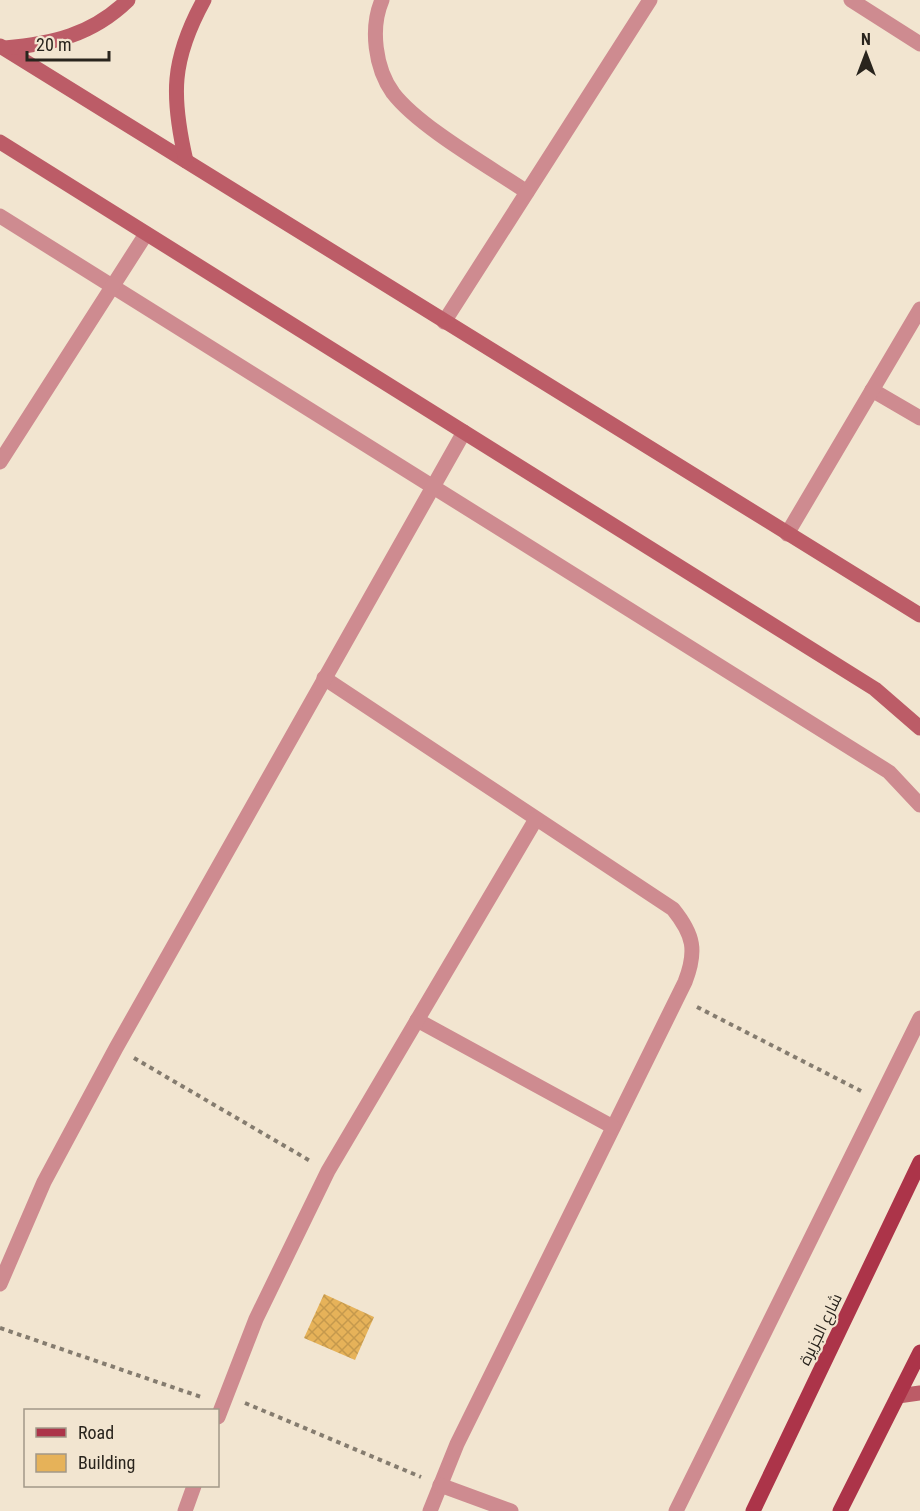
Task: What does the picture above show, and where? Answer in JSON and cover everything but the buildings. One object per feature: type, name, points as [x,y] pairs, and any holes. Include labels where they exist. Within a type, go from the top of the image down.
[{"type":"main road","name":"شارع الجزيرة","points":[[753,1511],[920,1162]]},
{"type":"main road","points":[[840,1511],[920,1352]]},
{"type":"street","points":[[2,47],[49,44],[90,28],[128,0]]},
{"type":"street","points":[[186,161],[176,118],[176,73],[187,31],[204,0]]},
{"type":"street","points":[[382,0],[376,14],[376,54],[393,92],[421,120],[527,192]]},
{"type":"street","points":[[444,322],[650,0]]},
{"type":"street","points":[[850,0],[920,44]]},
{"type":"street","points":[[2,47],[920,615]]},
{"type":"street","points":[[0,142],[875,689],[920,728]]},
{"type":"street","points":[[0,216],[889,772],[920,805]]},
{"type":"street","points":[[0,462],[146,234]]},
{"type":"street","points":[[787,534],[920,309]]},
{"type":"street","points":[[872,390],[920,418]]},
{"type":"street","points":[[0,1284],[44,1182],[116,1048],[464,432]]},
{"type":"street","points":[[324,678],[673,909],[686,925],[692,943],[692,964],[677,997],[457,1443],[429,1511]]},
{"type":"street","points":[[221,1405],[256,1319],[328,1171],[536,819]]},
{"type":"street","points":[[676,1511],[920,1018]]},
{"type":"street","points":[[417,1020],[613,1127]]},
{"type":"street","points":[[897,1396],[920,1393]]},
{"type":"street","points":[[440,1485],[511,1511]]},
{"type":"street","points":[[185,1511],[193,1487]]},
{"type":"path","points":[[677,997],[879,1101]]},
{"type":"path","points":[[116,1048],[328,1171]]},
{"type":"path","points":[[0,1328],[440,1485]]}]
